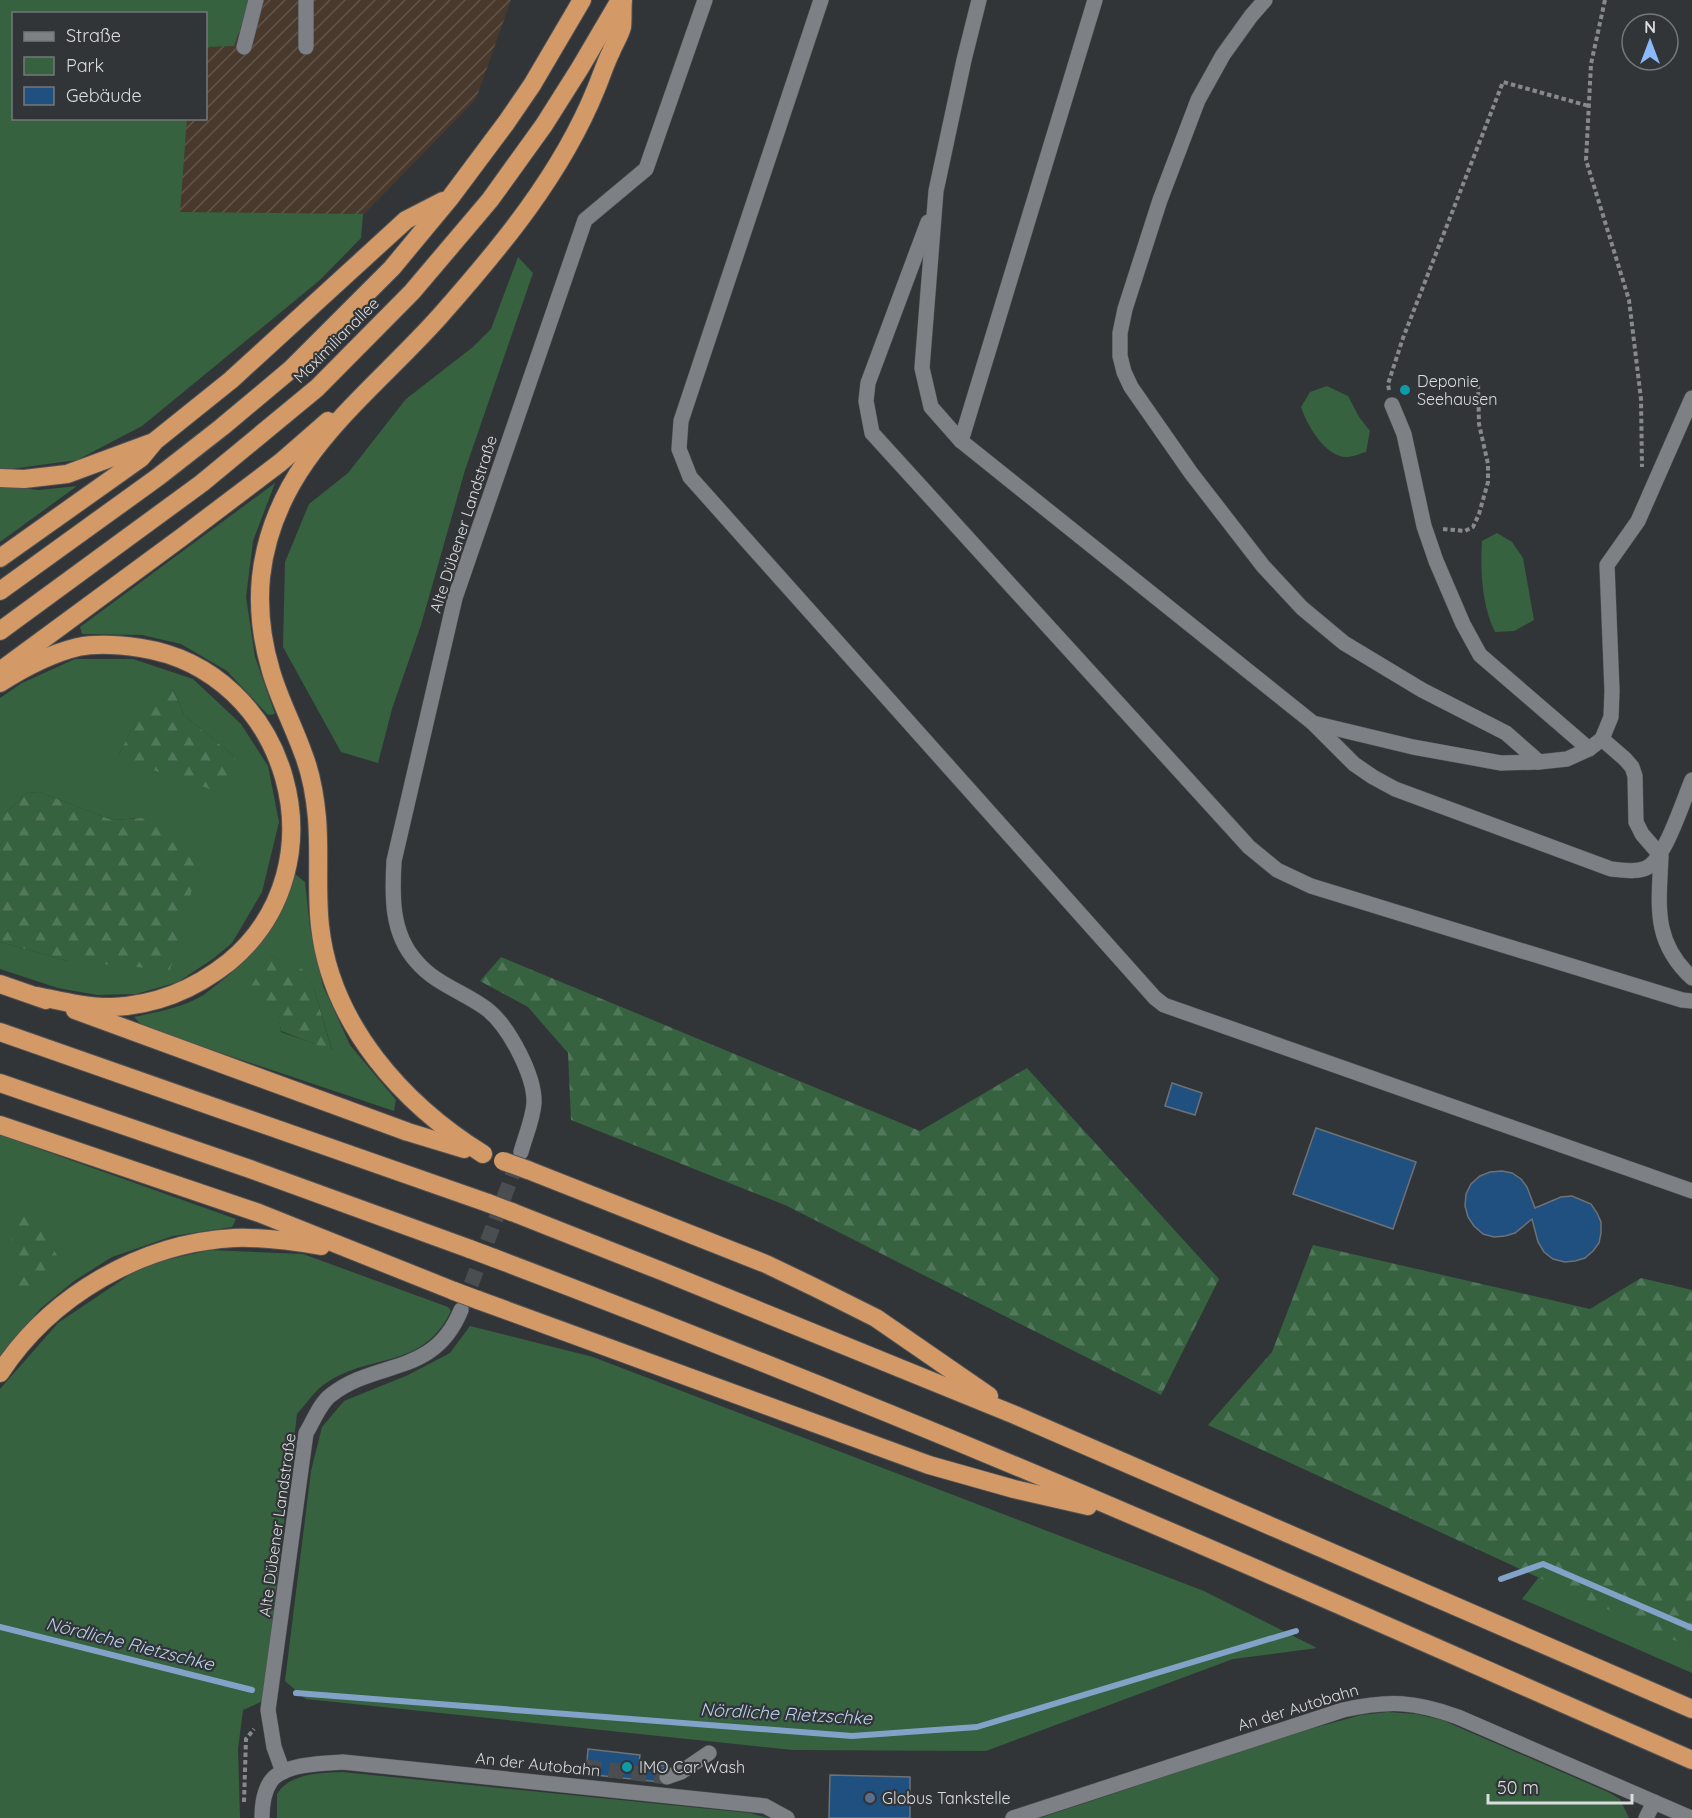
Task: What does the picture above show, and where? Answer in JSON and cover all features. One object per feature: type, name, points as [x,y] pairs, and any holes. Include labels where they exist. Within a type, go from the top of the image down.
[{"type":"highway","name":"Maximilianallee","points":[[0,591],[167,470],[290,370],[392,268],[450,198],[532,86],[582,0]]},
{"type":"highway","name":"Maximilianallee","points":[[0,631],[202,483],[325,380],[412,292],[490,201],[544,125],[621,0]]},
{"type":"highway","points":[[483,1155],[453,1135],[413,1100],[379,1065],[348,1014],[330,971],[320,931],[317,891],[317,821],[313,789],[304,756],[271,672],[263,635],[260,606],[261,580],[266,546],[275,515],[293,480],[353,403],[438,318],[506,237],[548,181],[590,104],[622,28],[621,0]]},
{"type":"highway","points":[[0,558],[141,458],[155,441],[239,372],[406,220],[450,198]]},
{"type":"highway","points":[[0,671],[281,462],[321,426],[353,403]]},
{"type":"highway","points":[[0,478],[24,479],[67,474],[155,441]]},
{"type":"highway","points":[[0,683],[38,660],[80,647],[120,645],[159,651],[187,662],[213,676],[234,693],[266,732],[277,754],[287,787],[292,823],[288,862],[277,900],[246,948],[195,987],[167,998],[111,1007],[84,1005],[37,996]]},
{"type":"highway","points":[[0,984],[408,1132],[528,1170],[766,1264],[866,1313],[1015,1415]]},
{"type":"highway","points":[[0,1032],[488,1203],[664,1272],[1015,1415],[1692,1709]]},
{"type":"highway","points":[[0,1083],[250,1169],[638,1312],[1136,1517],[1692,1760]]},
{"type":"highway","points":[[0,1125],[249,1210],[454,1291],[929,1466],[1014,1489],[1136,1517]]},
{"type":"highway","points":[[0,1373],[33,1332],[64,1303],[119,1269],[148,1256],[188,1245],[234,1238],[296,1242],[357,1253]]},
{"type":"street","points":[[244,47],[256,0]]},
{"type":"street","points":[[306,0],[306,47]]},
{"type":"street","name":"Alte Dübener Landstraße","points":[[521,1152],[534,1102],[527,1067],[511,1036],[489,1011],[438,982],[415,961],[399,932],[394,910],[392,899],[394,861],[455,598],[585,220],[646,169],[705,0]]},
{"type":"street","points":[[821,0],[681,420],[679,449],[690,477],[1147,990],[1164,1005],[1692,1191]]},
{"type":"street","points":[[979,0],[964,60],[935,204],[922,369],[931,407],[962,441],[1313,723],[1354,764],[1373,777],[1395,789],[1611,869],[1630,871],[1647,868],[1660,856]]},
{"type":"street","points":[[962,441],[1095,0]]},
{"type":"street","points":[[1265,0],[1223,55],[1198,100],[1160,200],[1125,309],[1120,333],[1120,356],[1124,372],[1131,387],[1191,473],[1263,566],[1302,608],[1344,643],[1422,690],[1506,733],[1539,762]]},
{"type":"street","points":[[935,204],[868,383],[866,401],[872,433],[1249,847],[1277,870],[1311,886],[1682,1000],[1692,1001]]},
{"type":"street","points":[[1313,723],[1413,747],[1501,763],[1567,759],[1589,749],[1602,739],[1611,717],[1612,691],[1607,565],[1638,521],[1692,398]]},
{"type":"street","points":[[1392,405],[1404,434],[1425,526],[1450,593],[1480,655],[1589,749]]},
{"type":"street","points":[[1602,739],[1632,767],[1635,776],[1636,822],[1642,834],[1660,856]]},
{"type":"street","points":[[1692,780],[1660,856],[1658,915],[1664,939],[1682,969],[1692,978]]},
{"type":"street","name":"Alte Dübener Landstraße","points":[[283,1772],[274,1747],[268,1710],[306,1433],[329,1396],[356,1380],[423,1357],[438,1345],[456,1323],[461,1310]]},
{"type":"street","name":"An der Autobahn","points":[[1013,1818],[1343,1710],[1373,1703],[1403,1702],[1458,1717],[1691,1818]]},
{"type":"street","points":[[667,1777],[681,1772],[710,1753]]},
{"type":"street","name":"An der Autobahn","points":[[283,1772],[325,1763],[369,1764],[765,1806],[787,1818]]},
{"type":"street","points":[[262,1818],[266,1791],[270,1782],[283,1772]]},
{"type":"street","points":[[1646,1818],[1654,1802]]},
{"type":"path","points":[[1605,0],[1591,64],[1586,160],[1629,300],[1641,399],[1643,476]]},
{"type":"path","points":[[1392,405],[1388,384],[1403,338],[1503,82],[1589,106]]},
{"type":"path","points":[[1425,526],[1465,531],[1473,526],[1479,514],[1488,482],[1488,464],[1479,424],[1478,382]]},
{"type":"path","points":[[244,1807],[246,1739],[268,1710]]},
{"type":"shaded area","points":[[0,0],[511,0],[476,99],[331,248],[0,248]]},
{"type":"green space","points":[[0,0],[250,0],[234,46],[207,47],[207,12],[12,12],[12,120],[187,120],[180,212],[363,214],[361,238],[320,280],[142,426],[77,460],[11,469],[0,468]]},
{"type":"green space","points":[[518,257],[533,273],[465,470],[421,625],[392,709],[378,763],[341,752],[283,647],[285,562],[309,504],[348,473],[406,399],[473,347],[491,329]]},
{"type":"green space","points":[[1327,386],[1348,396],[1359,417],[1370,431],[1366,452],[1349,457],[1339,456],[1324,446],[1312,431],[1301,407],[1310,392]]},
{"type":"green space","points":[[275,483],[253,541],[246,597],[255,657],[275,714],[268,715],[227,671],[181,644],[142,635],[82,634],[80,627]]},
{"type":"green space","points":[[0,486],[39,490],[77,486],[0,542]]},
{"type":"green space","points":[[1497,533],[1512,542],[1523,558],[1534,620],[1514,631],[1495,632],[1487,611],[1481,564],[1482,541]]},
{"type":"green space","points":[[75,659],[133,659],[193,679],[241,724],[268,766],[279,822],[262,892],[232,943],[178,982],[136,994],[97,995],[58,988],[0,969],[0,942],[68,961],[142,818],[112,820],[39,792],[26,793],[9,810],[0,810],[0,698],[22,683]],"holes":[[[153,689],[174,690],[184,715],[235,757],[117,758]]]},
{"type":"green space","points":[[153,688],[174,690],[184,715],[235,757],[225,794],[117,758]]},
{"type":"green space","points":[[39,792],[112,820],[142,818],[195,850],[194,882],[170,970],[68,961],[0,942],[0,810],[9,810],[26,793]]},
{"type":"green space","points":[[295,874],[305,882],[310,928],[323,986],[350,1045],[396,1100],[394,1111],[144,1027],[134,1017],[193,1001],[219,983],[255,947],[281,906]],"holes":[[[269,955],[302,970],[314,989],[332,1050],[281,1032]]]},
{"type":"green space","points":[[269,955],[302,969],[314,989],[332,1051],[281,1031],[277,1010],[247,994]]},
{"type":"green space","points":[[501,957],[920,1131],[1027,1068],[1219,1279],[1161,1395],[785,1205],[571,1120],[568,1053],[528,1007],[480,981]]},
{"type":"green space","points":[[0,1135],[236,1219],[232,1227],[173,1236],[112,1257],[74,1281],[40,1309],[0,1359]]},
{"type":"green space","points":[[23,1209],[42,1229],[60,1261],[25,1301],[15,1300],[11,1227]]},
{"type":"green space","points":[[1313,1245],[1590,1309],[1641,1278],[1692,1290],[1692,1639],[1687,1646],[1208,1425],[1272,1352]]},
{"type":"green space","points":[[210,1250],[303,1254],[448,1307],[451,1311],[439,1330],[426,1343],[395,1358],[344,1373],[322,1386],[297,1414],[263,1701],[243,1710],[238,1749],[240,1818],[0,1818],[0,1389],[58,1323],[144,1265]]},
{"type":"green space","points":[[470,1326],[593,1357],[1204,1591],[1317,1648],[1233,1659],[986,1751],[793,1750],[306,1699],[285,1681],[311,1471],[322,1427],[344,1401],[408,1375],[450,1353]]},
{"type":"green space","points":[[1539,1577],[1687,1645],[1692,1639],[1692,1673],[1522,1599]]},
{"type":"green space","points":[[1388,1712],[1416,1714],[1442,1720],[1608,1792],[1620,1799],[1629,1818],[1040,1818],[1299,1732],[1361,1715]]},
{"type":"green space","points":[[342,1772],[750,1813],[768,1818],[277,1818],[277,1794],[290,1782],[306,1776]]},
{"type":"building","points":[[1172,1083],[1202,1093],[1195,1115],[1165,1106]]},
{"type":"building","points":[[1316,1128],[1416,1162],[1393,1229],[1293,1194]]},
{"type":"building","points":[[1502,1171],[1512,1173],[1521,1179],[1527,1187],[1535,1208],[1561,1197],[1572,1196],[1591,1204],[1601,1222],[1599,1243],[1593,1251],[1585,1258],[1575,1261],[1565,1262],[1553,1259],[1544,1252],[1538,1242],[1532,1219],[1515,1233],[1494,1237],[1483,1234],[1468,1217],[1465,1206],[1466,1194],[1471,1184],[1480,1176]]},
{"type":"building","name":"IMO Car Wash","points":[[588,1749],[640,1755],[639,1763],[668,1766],[659,1771],[657,1776],[659,1782],[586,1774]]},
{"type":"building","name":"Globus Tankstelle","points":[[830,1775],[910,1777],[910,1818],[829,1818]]},
{"type":"waterway","name":"Nördliche Rietzschke","points":[[1501,1579],[1543,1564],[1692,1628]]},
{"type":"waterway","name":"Nördliche Rietzschke","points":[[0,1627],[252,1690]]},
{"type":"waterway","name":"Nördliche Rietzschke","points":[[296,1693],[852,1736],[977,1727],[1296,1631]]},
{"type":"tunnel","points":[[463,1306],[520,1155]]},
{"type":"tunnel","points":[[586,1767],[667,1777]]},
{"type":"place","name":"Deponie Seehausen","points":[[1405,390]]},
{"type":"place","name":"IMO Car Wash","points":[[627,1767]]},
{"type":"place","name":"Globus Tankstelle","points":[[870,1798]]}]
